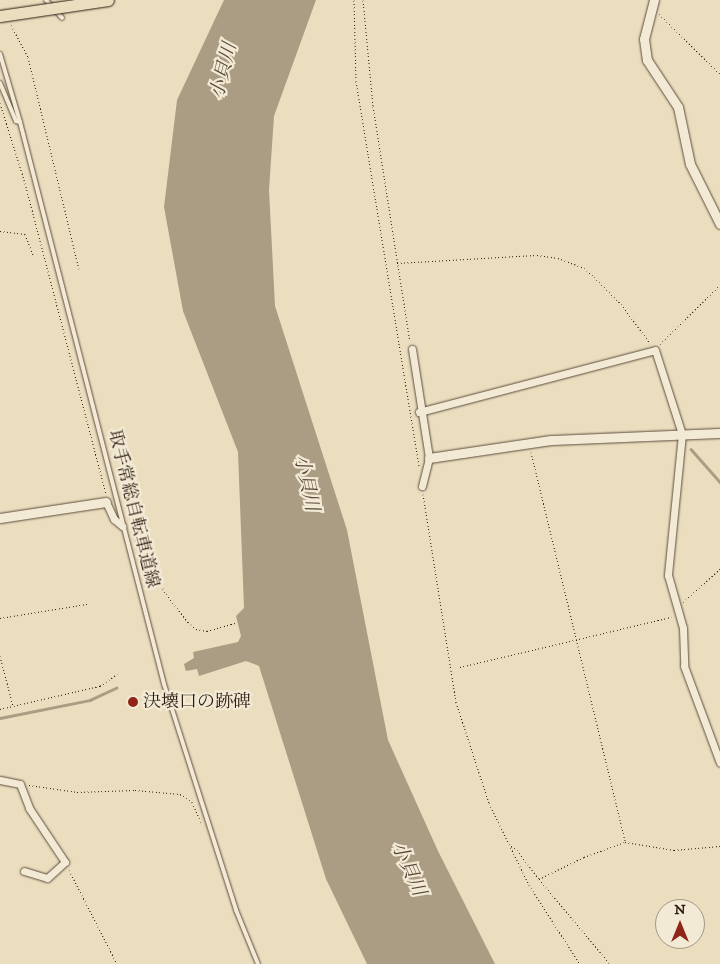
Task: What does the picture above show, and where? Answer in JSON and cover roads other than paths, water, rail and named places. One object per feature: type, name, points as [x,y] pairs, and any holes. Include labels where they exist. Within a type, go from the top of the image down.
[{"type":"main road","points":[[5,18],[108,0]]},
{"type":"street","points":[[653,3],[644,39],[647,60],[678,107],[690,164],[720,224]]},
{"type":"street","points":[[412,349],[419,412],[429,458],[422,486]]},
{"type":"street","points":[[419,412],[655,350],[682,434],[668,575],[683,628],[684,666],[720,763]]},
{"type":"street","points":[[429,458],[528,442],[720,433]]},
{"type":"street","points":[[0,518],[106,502],[114,519],[122,526]]},
{"type":"street","points":[[0,780],[20,784],[29,808],[65,862],[47,878],[24,871]]},
{"type":"lane","points":[[46,0],[62,18]]},
{"type":"lane","name":"取手常総自転車道線","points":[[0,54],[20,122],[164,684],[236,910],[258,964]]},
{"type":"lane","points":[[0,83],[16,121],[20,122]]},
{"type":"water","name":"小貝川","points":[[224,0],[316,0],[274,116],[269,190],[275,306],[347,530],[388,740],[438,851],[495,964],[367,964],[326,879],[259,666],[246,661],[199,676],[197,669],[186,671],[185,668],[184,664],[194,658],[193,652],[238,642],[241,636],[236,616],[244,608],[238,452],[183,311],[164,207],[177,100]]},
{"type":"waterway","points":[[691,449],[720,482]]},
{"type":"waterway","points":[[0,718],[90,700],[116,688]]},
{"type":"place","name":"決壊口の跡碑","points":[[133,702]]}]
